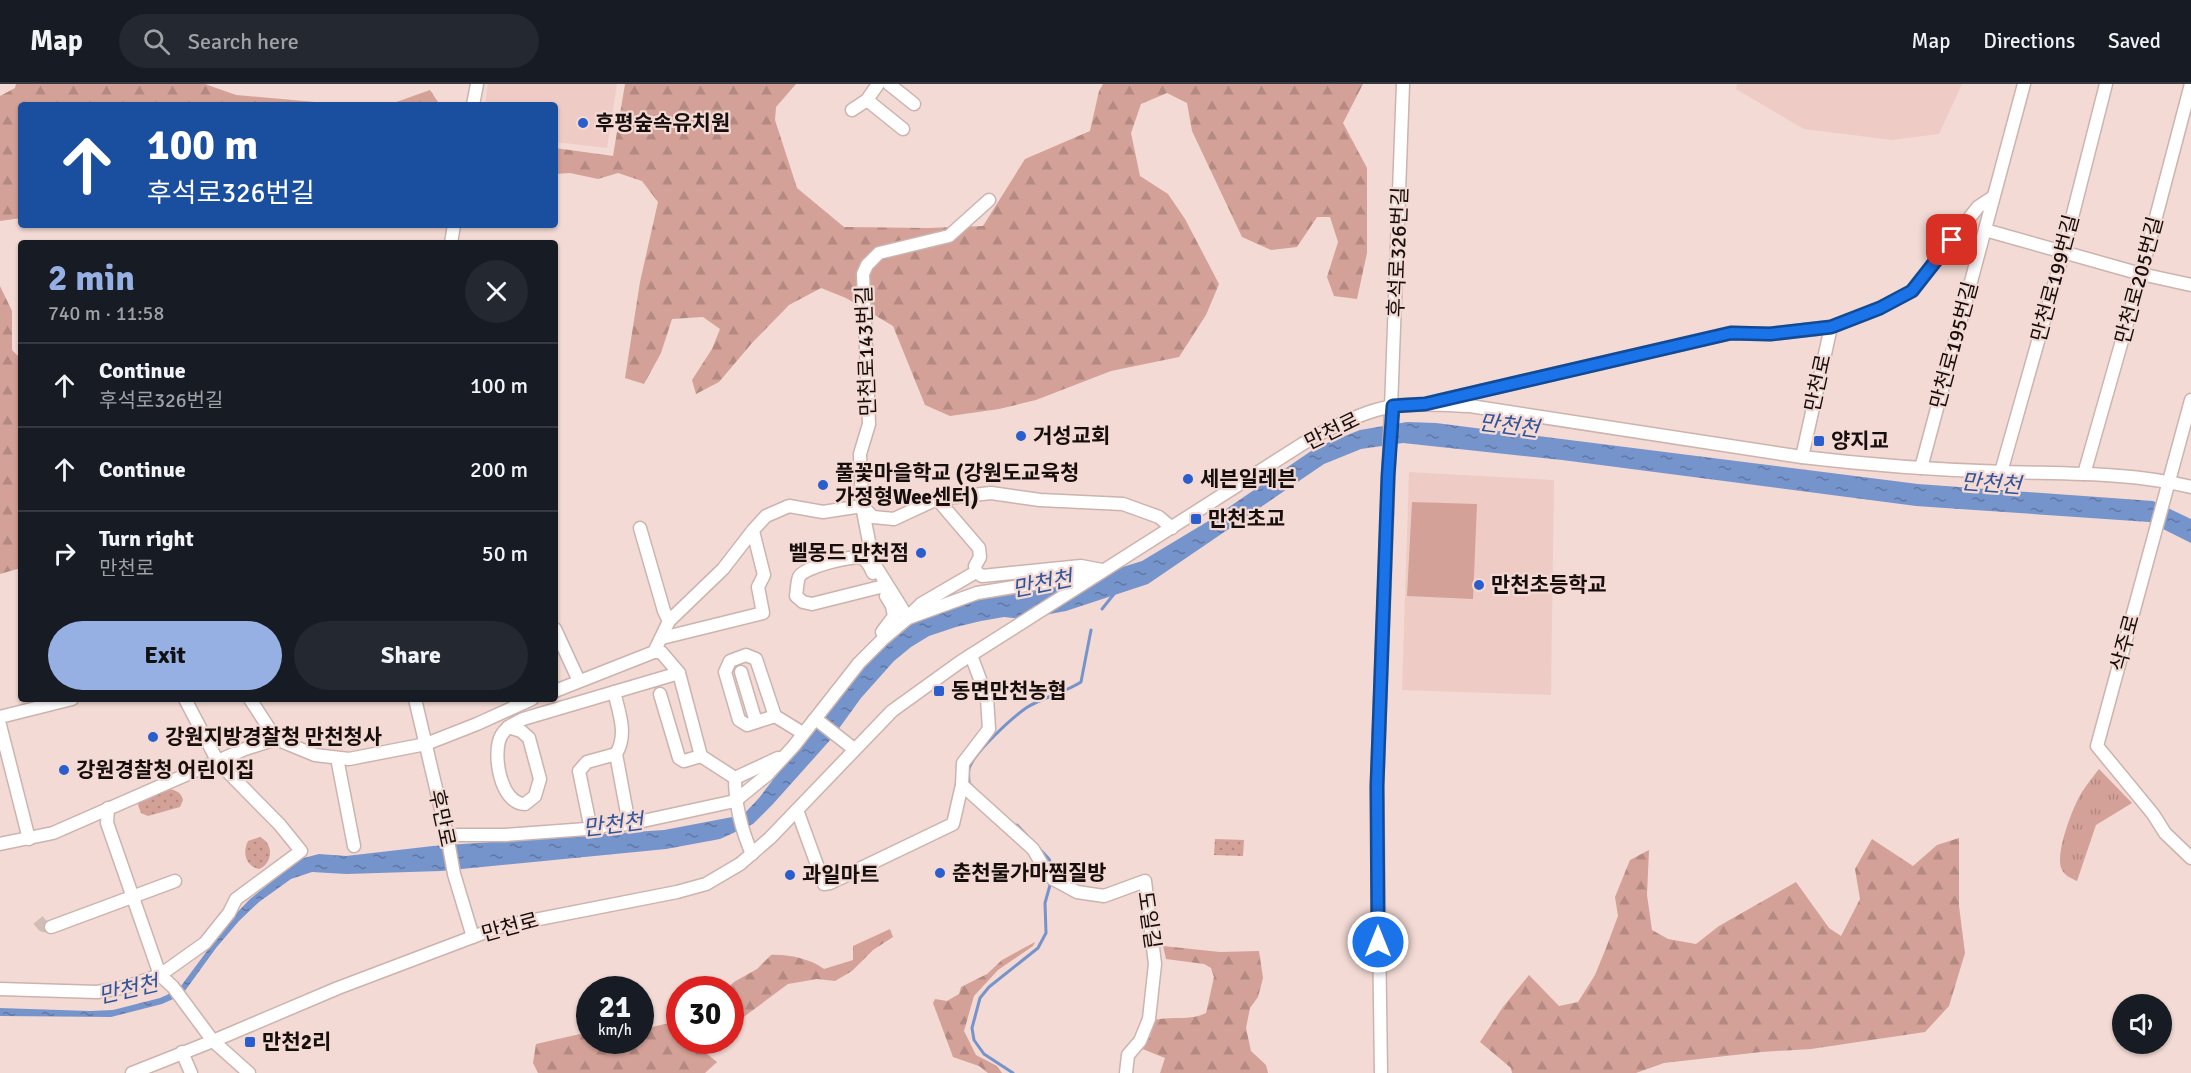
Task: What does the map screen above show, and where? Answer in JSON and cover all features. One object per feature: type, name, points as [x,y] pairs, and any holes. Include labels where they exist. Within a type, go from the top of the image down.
[{"type":"street","points":[[474,102],[477,84]]},
{"type":"street","points":[[852,110],[867,100],[878,84]]},
{"type":"street","points":[[889,84],[914,104]]},
{"type":"street","name":"후석로326번길","points":[[1381,1073],[1377,786],[1404,84]]},
{"type":"street","name":"만천로195번길","points":[[1921,468],[2024,84]]},
{"type":"street","name":"만천로199번길","points":[[2001,472],[2063,253],[2106,84]]},
{"type":"street","name":"만천로205번길","points":[[2084,474],[2141,274],[2189,85]]},
{"type":"street","points":[[867,100],[903,129]]},
{"type":"street","points":[[1831,327],[1880,308],[1912,291],[1978,207],[1993,197]]},
{"type":"street","name":"만천로143번길","points":[[908,618],[873,562],[862,506],[860,454],[869,424],[863,274],[879,253],[950,236],[989,200]]},
{"type":"street","points":[[1985,230],[2141,274],[2191,285]]},
{"type":"street","name":"만천로","points":[[1425,404],[1731,333],[1770,334],[1831,327],[1802,457]]},
{"type":"street","points":[[2170,482],[2191,400]]},
{"type":"street","name":"만천로","points":[[132,1073],[338,988],[499,927],[706,884],[740,864],[752,854],[892,711],[971,655],[1315,436],[1353,418],[1393,406],[1425,404],[1470,406],[1802,457],[1896,467],[2084,474],[2170,482],[2191,487]]},
{"type":"street","name":"삭주로","points":[[2170,482],[2097,746],[2154,814],[2165,834],[2191,858]]},
{"type":"street","points":[[654,652],[669,621],[723,569],[766,516],[789,506],[824,512],[862,506],[873,517],[894,519],[937,498],[991,493],[1040,500],[1123,504],[1159,517],[1172,528]]},
{"type":"street","points":[[937,498],[979,548],[980,557],[975,566],[976,572],[982,576],[1081,567],[1098,573]]},
{"type":"street","points":[[640,528],[669,621]]},
{"type":"street","points":[[662,638],[763,613],[758,587],[764,575],[753,531]]},
{"type":"street","points":[[735,778],[767,764],[788,751],[854,662],[888,626],[894,616],[892,606],[865,560],[853,558],[813,567],[799,577],[796,596],[799,600],[812,604],[880,587]]},
{"type":"street","points":[[447,837],[664,823],[712,813],[736,803],[766,776],[815,720],[859,663],[883,639],[921,604],[976,572]]},
{"type":"street","points":[[908,618],[977,593],[1098,573]]},
{"type":"street","points":[[558,636],[579,681]]},
{"type":"street","points":[[558,690],[654,652],[661,652],[679,673],[701,756],[735,778]]},
{"type":"street","points":[[775,716],[744,724],[737,716],[725,672],[727,664],[733,659],[746,655],[758,662],[775,716],[801,732]]},
{"type":"street","points":[[797,810],[824,884],[953,824],[962,784],[963,763],[988,729],[987,698],[971,655]]},
{"type":"street","points":[[741,672],[756,722]]},
{"type":"street","points":[[508,727],[521,730],[529,738],[540,779],[535,796],[525,804],[513,801],[504,787],[497,750],[501,736],[508,727],[523,718],[679,673]]},
{"type":"street","points":[[614,692],[623,733],[616,754],[629,824]]},
{"type":"street","points":[[660,694],[679,758],[684,761],[701,756]]},
{"type":"street","points":[[0,717],[60,702]]},
{"type":"street","points":[[0,989],[97,992],[126,987],[160,975],[205,943],[229,913],[236,899],[301,851],[280,825],[218,762],[187,702]]},
{"type":"street","points":[[252,702],[276,739],[315,755],[349,759],[426,744],[524,702]]},
{"type":"street","name":"후만로","points":[[416,702],[454,874],[473,937]]},
{"type":"street","points":[[815,720],[854,749]]},
{"type":"street","points":[[0,725],[29,839]]},
{"type":"street","points":[[0,844],[53,833],[245,749],[276,739]]},
{"type":"street","points":[[616,754],[587,762],[581,767],[579,774],[590,823],[599,826],[629,824],[736,803]]},
{"type":"street","points":[[337,758],[354,846]]},
{"type":"street","points":[[735,778],[736,803],[744,835],[752,854]]},
{"type":"street","name":"도일길","points":[[962,784],[1034,849],[1053,879],[1077,892],[1104,896],[1145,881],[1155,964],[1149,1018],[1140,1041],[1128,1055],[1126,1073]]},
{"type":"street","points":[[108,808],[107,823],[160,975],[173,987],[213,1041],[249,1073]]},
{"type":"street","points":[[51,927],[175,881]]},
{"type":"street","points":[[182,1053],[191,1073]]},
{"type":"shaded area","name":"후평숲속유치원","points":[[488,84],[617,84],[607,148],[558,142],[558,102],[485,102]]},
{"type":"shaded area","points":[[1737,84],[1962,84],[1939,134],[1892,140],[1804,129],[1736,89]]},
{"type":"shaded area","name":"만천초등학교","points":[[1409,472],[1554,480],[1551,695],[1402,690]]},
{"type":"green space","points":[[16,84],[205,84],[236,95],[314,102],[18,102],[18,218],[0,221],[0,96],[15,88]]},
{"type":"green space","points":[[625,84],[796,84],[776,107],[775,120],[797,188],[844,227],[983,226],[1025,159],[1090,131],[1099,91],[1103,84],[1363,84],[1343,123],[1367,168],[1367,253],[1357,299],[1334,296],[1327,277],[1338,242],[1330,217],[1317,217],[1297,247],[1271,250],[1242,237],[1192,131],[1187,103],[1167,93],[1141,104],[1131,133],[1140,176],[1168,194],[1185,219],[1219,284],[1206,315],[1179,357],[1111,371],[1036,400],[999,409],[950,416],[925,405],[893,326],[846,298],[821,288],[789,305],[752,343],[719,382],[696,394],[692,380],[712,349],[720,329],[703,317],[672,319],[661,353],[644,384],[625,378],[640,282],[658,202],[642,181],[618,173],[598,179],[570,173],[558,174],[558,148],[613,156]]},
{"type":"green space","points":[[430,90],[438,102],[396,102]]},
{"type":"green space","points":[[0,286],[12,311],[12,350],[18,356],[18,569],[0,574]]},
{"type":"green space","points":[[1412,502],[1477,504],[1473,599],[1407,596]]},
{"type":"green space","points":[[2099,769],[2132,803],[2096,825],[2077,881],[2062,870],[2060,853],[2062,842],[2078,799]]},
{"type":"green space","points":[[165,789],[174,790],[180,794],[183,800],[180,807],[148,816],[141,813],[138,805],[140,800]]},
{"type":"green space","points":[[260,837],[268,844],[270,853],[267,862],[259,869],[248,862],[245,850],[248,841]]},
{"type":"green space","points":[[1959,838],[1959,906],[1965,953],[1949,1006],[1925,1032],[1811,1049],[1664,1063],[1636,1073],[1512,1073],[1511,1068],[1480,1042],[1503,1007],[1529,975],[1559,1006],[1578,1002],[1595,975],[1618,916],[1615,897],[1630,860],[1649,850],[1647,895],[1652,930],[1668,939],[1696,944],[1719,926],[1796,882],[1829,928],[1841,936],[1860,899],[1855,869],[1872,839],[1913,866],[1937,845]]},
{"type":"green space","points":[[1215,839],[1244,840],[1243,856],[1214,855]]},
{"type":"green space","points":[[890,929],[893,937],[873,950],[852,971],[835,981],[817,979],[788,984],[744,1017],[744,976],[757,969],[771,955],[799,958],[813,962],[824,969],[853,960],[853,946]]},
{"type":"green space","points":[[1035,942],[1033,946],[998,970],[974,996],[964,1031],[976,1055],[997,1066],[1002,1073],[988,1073],[979,1066],[953,1057],[933,1003],[935,999],[947,1001],[959,994],[961,987],[987,974],[1002,960]]},
{"type":"green space","points":[[1163,946],[1220,952],[1259,951],[1263,978],[1258,997],[1250,1008],[1246,1028],[1251,1051],[1266,1065],[1268,1073],[1160,1073],[1165,1058],[1140,1048],[1150,1037],[1154,1020],[1194,1017],[1206,1013],[1214,977],[1211,968],[1204,964],[1166,959]]},
{"type":"green space","points":[[666,1024],[666,1054],[707,1054],[717,1062],[705,1073],[538,1073],[533,1063],[536,1044],[576,1035],[576,1054],[654,1054],[654,1026]]},
{"type":"water","points":[[1407,422],[1436,423],[1918,484],[2153,501],[2191,519],[2191,543],[2149,522],[1916,506],[1562,460],[1403,443],[1361,449],[1324,464],[1148,584],[1066,611],[1023,619],[1004,617],[981,621],[929,636],[894,661],[861,698],[832,738],[753,824],[720,839],[666,849],[441,871],[346,874],[312,872],[291,879],[259,902],[216,948],[182,995],[162,1004],[111,1017],[0,1016],[0,1008],[113,1010],[160,998],[178,990],[230,920],[250,899],[300,859],[319,854],[346,856],[433,846],[664,830],[743,815],[759,798],[861,665],[885,641],[912,623],[979,597],[1036,586],[1062,586],[1142,561],[1210,520],[1317,447],[1360,430]]},
{"type":"waterway","points":[[1102,609],[1114,594]]},
{"type":"waterway","points":[[973,787],[969,783],[969,769],[978,754],[994,736],[1026,708],[1081,682],[1091,630]]},
{"type":"waterway","points":[[1017,825],[1049,859],[1054,872]]},
{"type":"waterway","points":[[1013,1073],[984,1054],[974,1040],[972,1028],[980,998],[989,987],[1038,948],[1046,933],[1045,903],[1050,885]]},
{"type":"tunnel","points":[[38,920],[43,926],[51,927]]},
{"type":"place","name":"후평숲속유치원","points":[[583,123]]},
{"type":"place","name":"거성교회","points":[[1021,436]]},
{"type":"place","name":"양지교","points":[[1819,441]]},
{"type":"place","name":"세븐일레븐","points":[[1188,479]]},
{"type":"place","name":"풀꽃마을학교 (강원도교육청 가정형Wee센터)","points":[[823,485]]},
{"type":"place","name":"만천초교","points":[[1196,519]]},
{"type":"place","name":"벨몽드 만천점","points":[[921,553]]},
{"type":"place","name":"만천초등학교","points":[[1479,585]]},
{"type":"place","name":"동면만천농협","points":[[939,691]]},
{"type":"place","name":"강원지방경찰청 만천청사","points":[[153,737]]},
{"type":"place","name":"강원경찰청 어린이집","points":[[64,770]]},
{"type":"place","name":"춘천물가마찜질방","points":[[940,873]]},
{"type":"place","name":"과일마트","points":[[790,875]]},
{"type":"place","name":"만천2리","points":[[250,1042]]},
{"type":"route","points":[[1378,942],[1377,786],[1388,476],[1393,406],[1425,404],[1731,333],[1770,334],[1831,327],[1880,308],[1912,291],[1952,240]]},
{"type":"water label","name":"만천천","points":[[1509,425]]},
{"type":"water label","name":"만천천","points":[[1991,483]]},
{"type":"water label","name":"만천천","points":[[1042,583]]},
{"type":"water label","name":"만천천","points":[[613,824]]},
{"type":"water label","name":"만천천","points":[[128,989]]}]
